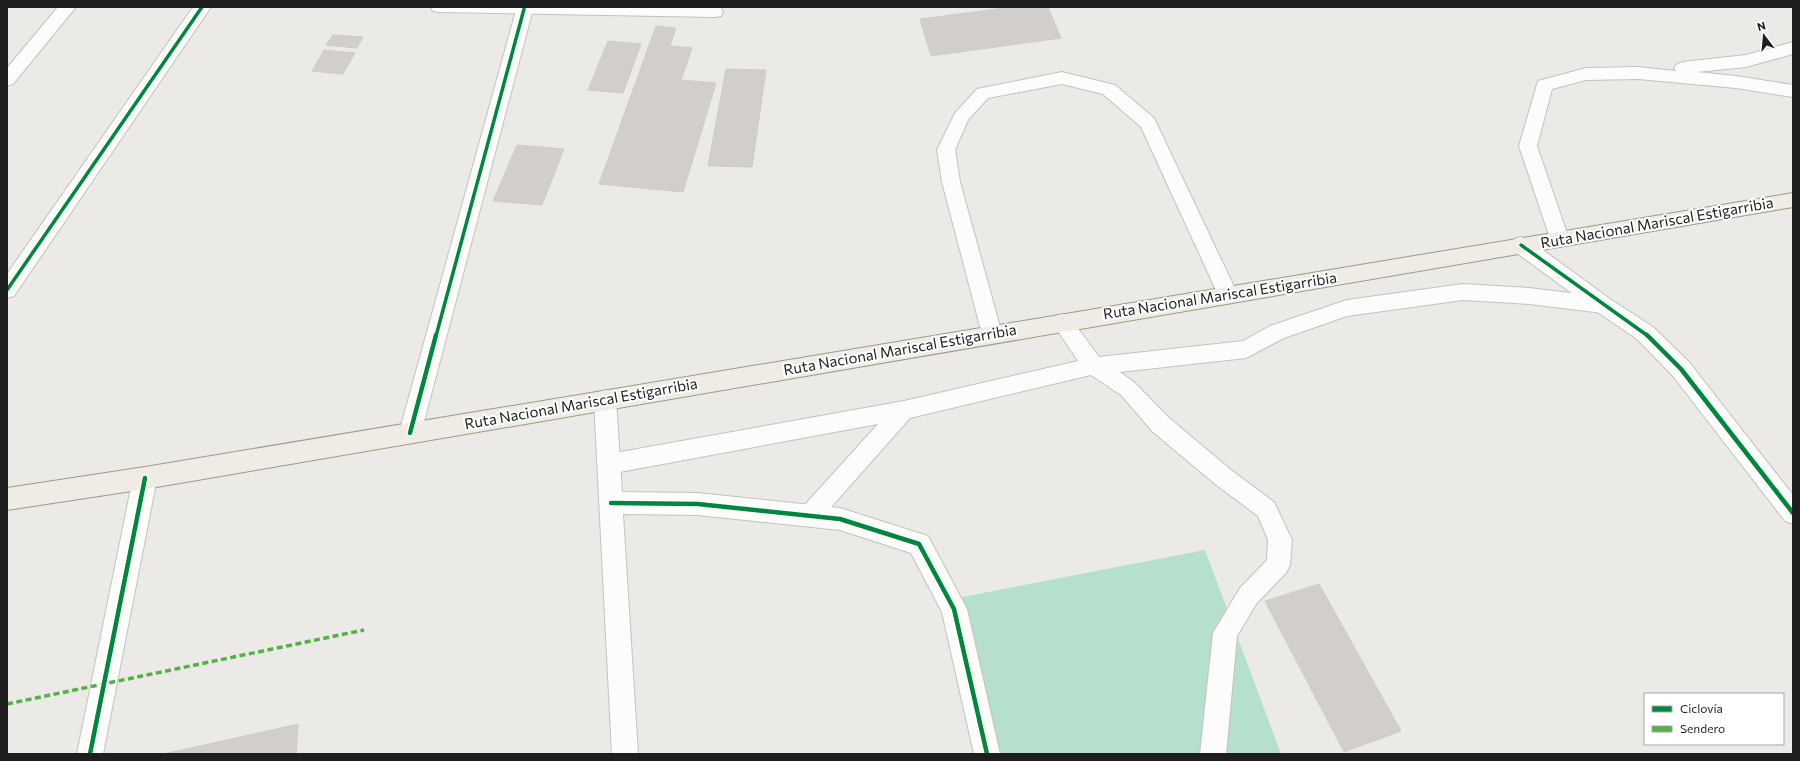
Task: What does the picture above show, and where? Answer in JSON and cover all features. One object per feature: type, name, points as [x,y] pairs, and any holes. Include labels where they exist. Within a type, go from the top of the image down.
[{"type":"main road","name":"Ruta Nacional Mariscal Estigarribia","points":[[7,499],[145,478],[1062,322],[1793,200]]},
{"type":"street","points":[[7,80],[67,7]]},
{"type":"street","points":[[7,290],[202,7]]},
{"type":"street","points":[[410,433],[524,9]]},
{"type":"street","points":[[1521,245],[1602,305],[1645,333],[1680,369],[1793,513]]},
{"type":"street","points":[[605,400],[625,754]]},
{"type":"street","points":[[90,754],[145,478]]},
{"type":"street","points":[[611,503],[698,504],[810,515],[840,519],[920,544],[954,609],[987,754]]},
{"type":"lane","points":[[440,7],[715,12]]},
{"type":"lane","points":[[1559,239],[1528,146],[1544,85],[1586,74],[1638,73],[1746,61],[1793,48]]},
{"type":"lane","points":[[1638,73],[1736,82],[1793,91]]},
{"type":"lane","points":[[992,334],[951,182],[946,150],[961,117],[983,94],[1062,78],[1109,89],[1148,123],[1228,295]]},
{"type":"lane","points":[[609,464],[904,410],[1094,366],[1246,349],[1277,332],[1347,308],[1463,292],[1529,296],[1602,305]]},
{"type":"lane","points":[[1062,322],[1094,366],[1128,388],[1160,424],[1224,477],[1266,509],[1280,540],[1278,565],[1248,596],[1225,633],[1213,754]]},
{"type":"lane","points":[[810,515],[904,410]]},
{"type":"green space","points":[[1205,550],[1281,754],[993,754],[957,598]]},
{"type":"building","points":[[1012,7],[1048,7],[1061,38],[931,56],[920,19]]},
{"type":"building","points":[[656,26],[676,28],[670,46],[692,48],[681,80],[716,83],[683,192],[599,184]]},
{"type":"building","points":[[333,35],[363,37],[357,48],[326,45]]},
{"type":"building","points":[[608,41],[641,44],[623,93],[588,90]]},
{"type":"building","points":[[324,50],[355,53],[343,74],[312,71]]},
{"type":"building","points":[[726,69],[766,70],[752,167],[708,166]]},
{"type":"building","points":[[517,145],[564,149],[542,205],[493,201]]},
{"type":"building","points":[[1319,584],[1401,731],[1344,752],[1265,601]]},
{"type":"building","points":[[298,724],[296,754],[163,754],[227,740]]},
{"type":"marked path","points":[[7,704],[364,630]]},
{"type":"cycle path","points":[[7,290],[202,7]]},
{"type":"cycle path","points":[[410,433],[524,9]]},
{"type":"cycle path","points":[[1521,245],[1603,305],[1645,333],[1681,369],[1793,513]]},
{"type":"cycle path","points":[[90,754],[145,478]]},
{"type":"cycle path","points":[[611,503],[698,504],[840,519],[919,544],[954,609],[987,754]]}]
